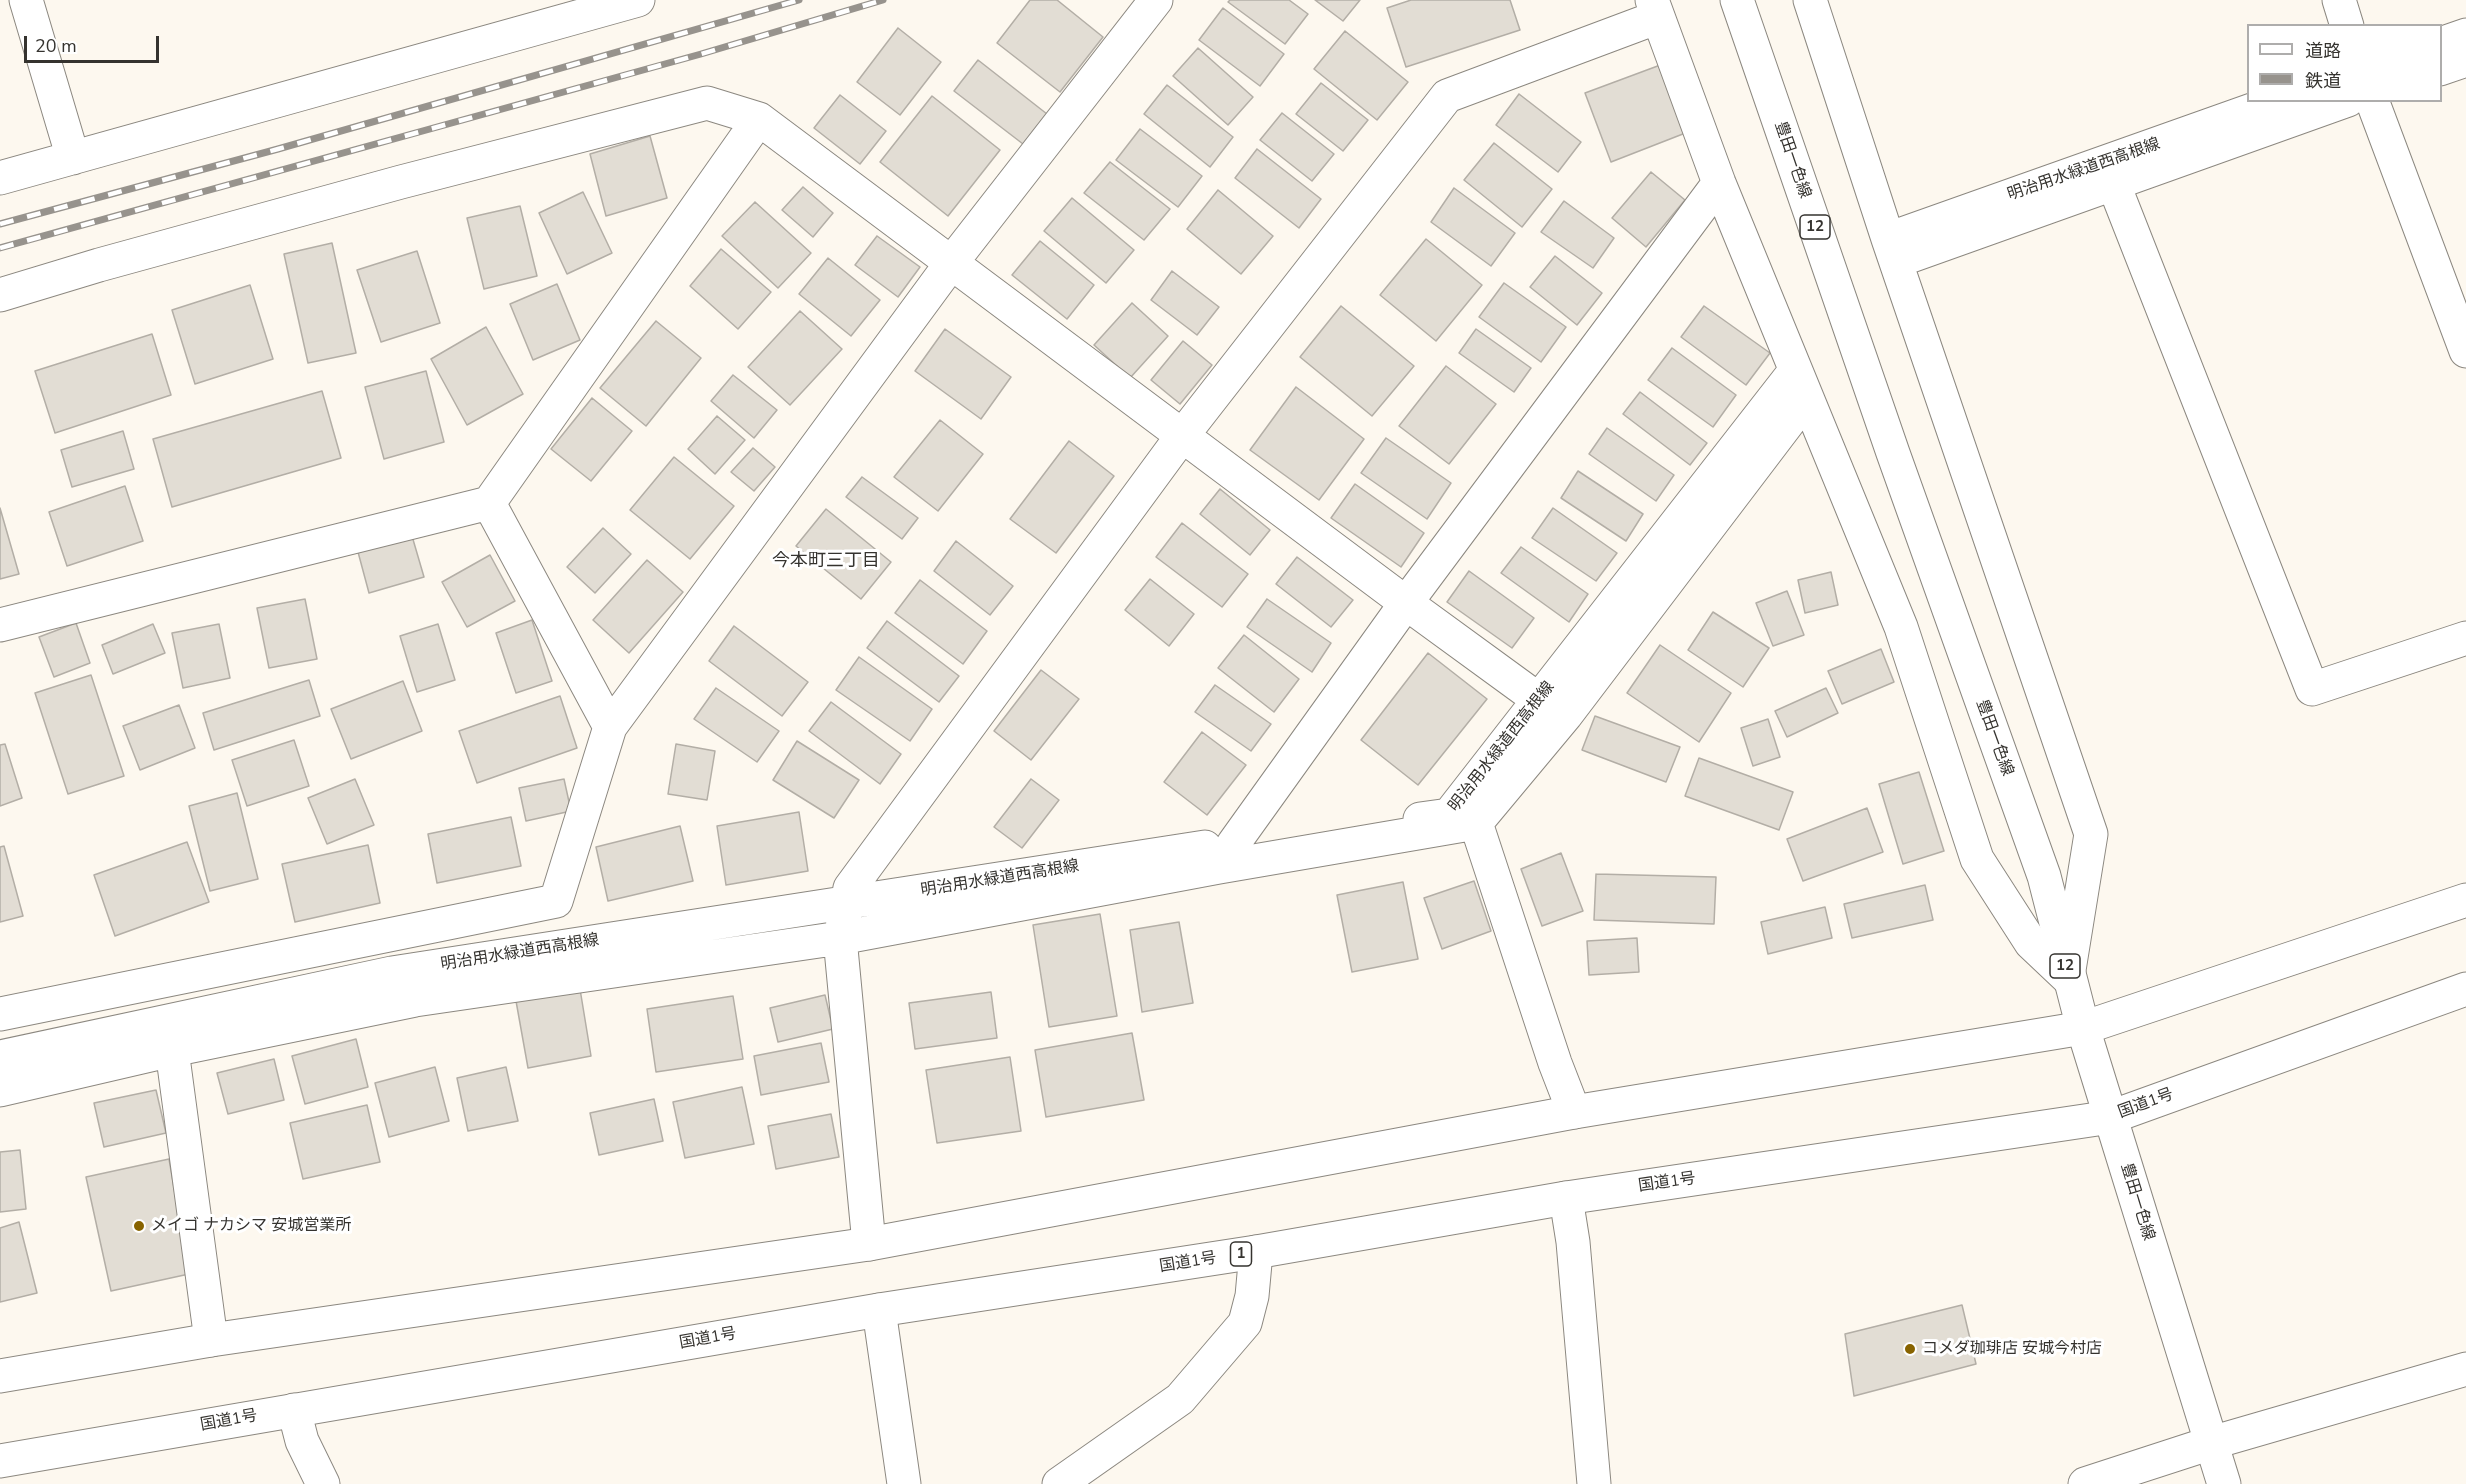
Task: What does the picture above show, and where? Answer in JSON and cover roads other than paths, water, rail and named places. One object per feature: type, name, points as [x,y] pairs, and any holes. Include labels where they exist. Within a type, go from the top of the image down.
[{"type":"main road","points":[[26,0],[73,158]]},
{"type":"main road","points":[[0,178],[638,0]]},
{"type":"main road","points":[[0,1014],[556,901],[610,727],[952,262],[1155,0]]},
{"type":"main road","name":"豊田一色線","points":[[1737,0],[1893,453],[2044,876],[2068,978],[2224,1484]]},
{"type":"main road","points":[[1810,0],[1892,250],[2091,834],[2068,978]]},
{"type":"main road","points":[[2339,0],[2346,24]]},
{"type":"main road","points":[[868,1244],[840,938],[850,888],[1182,436],[1447,96],[1655,8],[1719,183],[1901,627],[1977,859],[2031,942],[2068,978]]},
{"type":"main road","points":[[2442,43],[2466,34]]},
{"type":"main road","points":[[2442,68],[2466,60]]},
{"type":"main road","name":"明治用水緑道西高根線","points":[[1892,250],[2275,102]]},
{"type":"main road","points":[[1892,250],[2114,185],[2342,102]]},
{"type":"main road","points":[[2373,102],[2466,351]]},
{"type":"main road","points":[[0,295],[99,264],[390,185],[707,103],[759,119],[1406,603],[1553,708]]},
{"type":"main road","points":[[0,625],[489,502],[759,119]]},
{"type":"main road","points":[[1226,855],[1406,603],[1719,183]]},
{"type":"main road","points":[[2114,185],[2312,689],[2466,638]]},
{"type":"main road","points":[[0,1090],[172,1050],[415,1000],[840,938],[1226,855],[1476,823],[1553,708],[1801,385]]},
{"type":"main road","points":[[489,502],[610,727]]},
{"type":"main road","name":"明治用水緑道西高根線","points":[[0,1057],[392,973],[847,904],[1226,855],[1449,815],[1553,708]]},
{"type":"main road","points":[[1476,823],[1555,1063],[1574,1112]]},
{"type":"main road","points":[[0,1376],[211,1340],[868,1244],[1574,1112],[2083,1028],[2466,900]]},
{"type":"main road","name":"国道1号","points":[[0,1461],[879,1310],[1256,1252],[1566,1198],[2111,1117],[2466,989]]},
{"type":"main road","points":[[172,1050],[211,1340]]},
{"type":"main road","points":[[1566,1198],[1573,1242],[1594,1484]]},
{"type":"main road","points":[[1059,1484],[1180,1400],[1245,1323],[1252,1296],[1256,1252]]},
{"type":"main road","points":[[879,1310],[904,1484]]},
{"type":"main road","points":[[2085,1484],[2211,1443],[2466,1368]]},
{"type":"main road","points":[[294,1410],[302,1441],[323,1484]]},
{"type":"railway","points":[[0,224],[278,149],[799,0]]},
{"type":"railway","points":[[0,248],[701,54],[883,0]]},
{"type":"place","name":"メイゴ ナカシマ 安城営業所","points":[[139,1226]]},
{"type":"place","name":"コメダ珈琲店 安城今村店","points":[[1910,1349]]},
{"type":"district","name":"今本町三丁目","points":[[826,562]]}]
